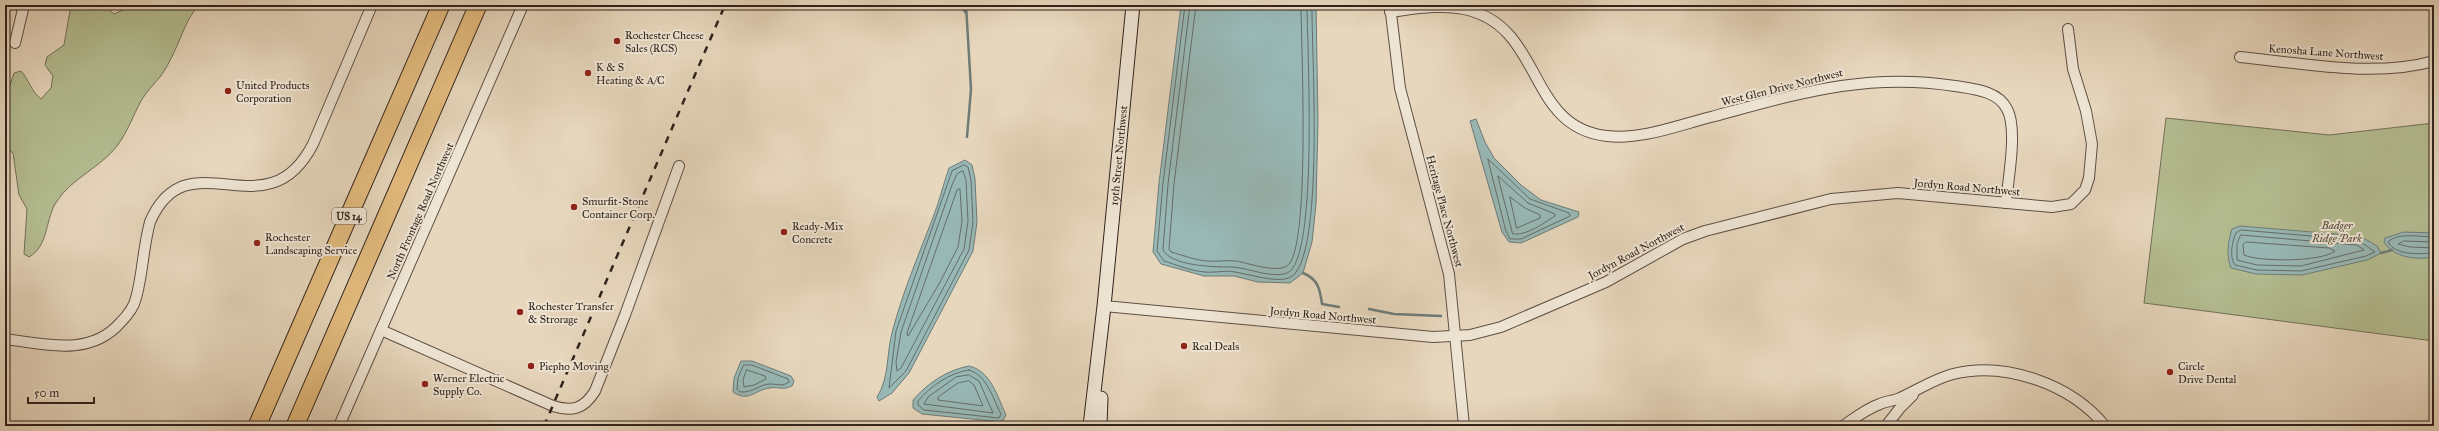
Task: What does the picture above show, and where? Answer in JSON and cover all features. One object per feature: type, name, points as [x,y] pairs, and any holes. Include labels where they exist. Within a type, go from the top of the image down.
[{"type":"highway","name":"US 14","points":[[257,426],[442,5]]},
{"type":"highway","name":"US 14","points":[[295,426],[478,5]]},
{"type":"highway","points":[[304,426],[377,236]]},
{"type":"highway","points":[[254,426],[274,388]]},
{"type":"street","points":[[15,43],[24,5]]},
{"type":"street","points":[[5,339],[70,346],[86,344],[102,338],[115,329],[127,316],[136,300],[150,222],[154,212],[169,195],[176,190],[198,182],[263,186],[285,178],[294,171],[304,161],[313,144],[372,5]]},
{"type":"street","name":"North Frontage Road Northwest","points":[[339,426],[523,5]]},
{"type":"street","name":"19th Street Northwest","points":[[1090,426],[1104,306],[1133,5]]},
{"type":"street","name":"West Glen Drive Northwest","points":[[1390,9],[1446,7],[1482,15],[1510,35],[1528,60],[1548,100],[1566,121],[1591,134],[1621,137],[1656,131],[1818,88],[1850,83],[1898,81],[1986,92],[2001,99],[2010,114],[2011,142],[2006,203]]},
{"type":"street","name":"Heritage Place Northwest","points":[[1390,9],[1400,88],[1449,274],[1464,426]]},
{"type":"street","name":"Jordyn Road Northwest","points":[[1104,306],[1433,337],[1455,337],[1501,327],[1606,282],[1663,249],[1705,230],[1823,201],[1856,196],[1898,193],[2006,203],[2062,206],[2071,204],[2079,198],[2087,184],[2092,144],[2086,111],[2073,69],[2068,29]]},
{"type":"street","name":"Kenosha Lane Northwest","points":[[2240,57],[2374,69],[2414,67],[2434,61]]},
{"type":"street","points":[[381,330],[553,406],[564,409],[578,408],[590,399],[595,391],[625,315],[679,166]]},
{"type":"street","name":"19th Street Northwest","points":[[1100,426],[1104,306]]},
{"type":"street","points":[[1843,426],[1870,408],[1918,390],[1938,379],[1972,371],[2007,373],[2028,377],[2061,391],[2076,400],[2105,426]]},
{"type":"street","points":[[1886,426],[1900,408],[1918,390]]},
{"type":"green space","points":[[71,5],[103,5],[114,14],[123,10],[125,5],[199,5],[188,21],[166,67],[143,98],[117,146],[103,161],[78,179],[63,193],[53,208],[40,246],[29,257],[24,254],[27,209],[19,195],[13,153],[5,147],[5,100],[14,73],[21,71],[35,93],[41,99],[51,88],[53,76],[45,65],[47,57],[64,45]]},
{"type":"green space","name":"Badger Ridge Park","points":[[2166,118],[2329,135],[2434,123],[2434,341],[2144,303]]},
{"type":"water","points":[[1181,5],[1316,5],[1318,122],[1316,204],[1312,242],[1303,273],[1290,283],[1258,282],[1234,276],[1204,276],[1161,264],[1153,252],[1159,183]]},
{"type":"water","points":[[1476,119],[1485,142],[1494,158],[1521,185],[1541,200],[1579,212],[1578,217],[1521,243],[1509,242],[1502,232],[1470,121]]},
{"type":"water","points":[[965,160],[972,165],[975,179],[977,222],[973,251],[909,373],[892,393],[879,401],[877,397],[886,373],[891,338],[906,288],[934,214],[949,168]]},
{"type":"water","points":[[2240,226],[2360,236],[2377,246],[2381,253],[2367,260],[2302,275],[2256,274],[2231,268],[2229,263],[2229,239],[2232,229]]},
{"type":"water","points":[[2404,232],[2434,233],[2434,257],[2413,258],[2399,255],[2384,242],[2385,238]]},
{"type":"water","points":[[741,361],[752,361],[791,376],[794,381],[792,386],[785,388],[765,389],[748,396],[739,395],[733,392],[734,378]]},
{"type":"water","points":[[969,366],[983,373],[992,385],[1006,415],[1002,422],[922,414],[913,408],[913,400],[938,378]]},
{"type":"waterway","points":[[960,5],[966,13]]},
{"type":"waterway","points":[[966,5],[971,89],[967,137]]},
{"type":"waterway","points":[[2381,253],[2392,250]]},
{"type":"waterway","points":[[1303,273],[1315,281],[1322,304],[1339,307]]},
{"type":"waterway","points":[[1369,309],[1394,314],[1441,316]]},
{"type":"railway","points":[[544,426],[725,5]]},
{"type":"place","name":"Rochester Cheese Sales (RCS)","points":[[617,41]]},
{"type":"place","name":"K & S Heating & A/C","points":[[588,73]]},
{"type":"place","name":"United Products Corporation","points":[[228,91]]},
{"type":"place","name":"Smurfit-Stone Container Corp.","points":[[574,207]]},
{"type":"place","name":"Ready-Mix Concrete","points":[[784,232]]},
{"type":"place","name":"Rochester Landscaping Service","points":[[257,243]]},
{"type":"place","name":"Rochester Transfer & Strorage","points":[[520,312]]},
{"type":"place","name":"Real Deals","points":[[1184,346]]},
{"type":"place","name":"Piepho Moving","points":[[531,366]]},
{"type":"place","name":"Circle Drive Dental","points":[[2170,372]]},
{"type":"place","name":"Werner Electric Supply Co.","points":[[425,384]]}]
